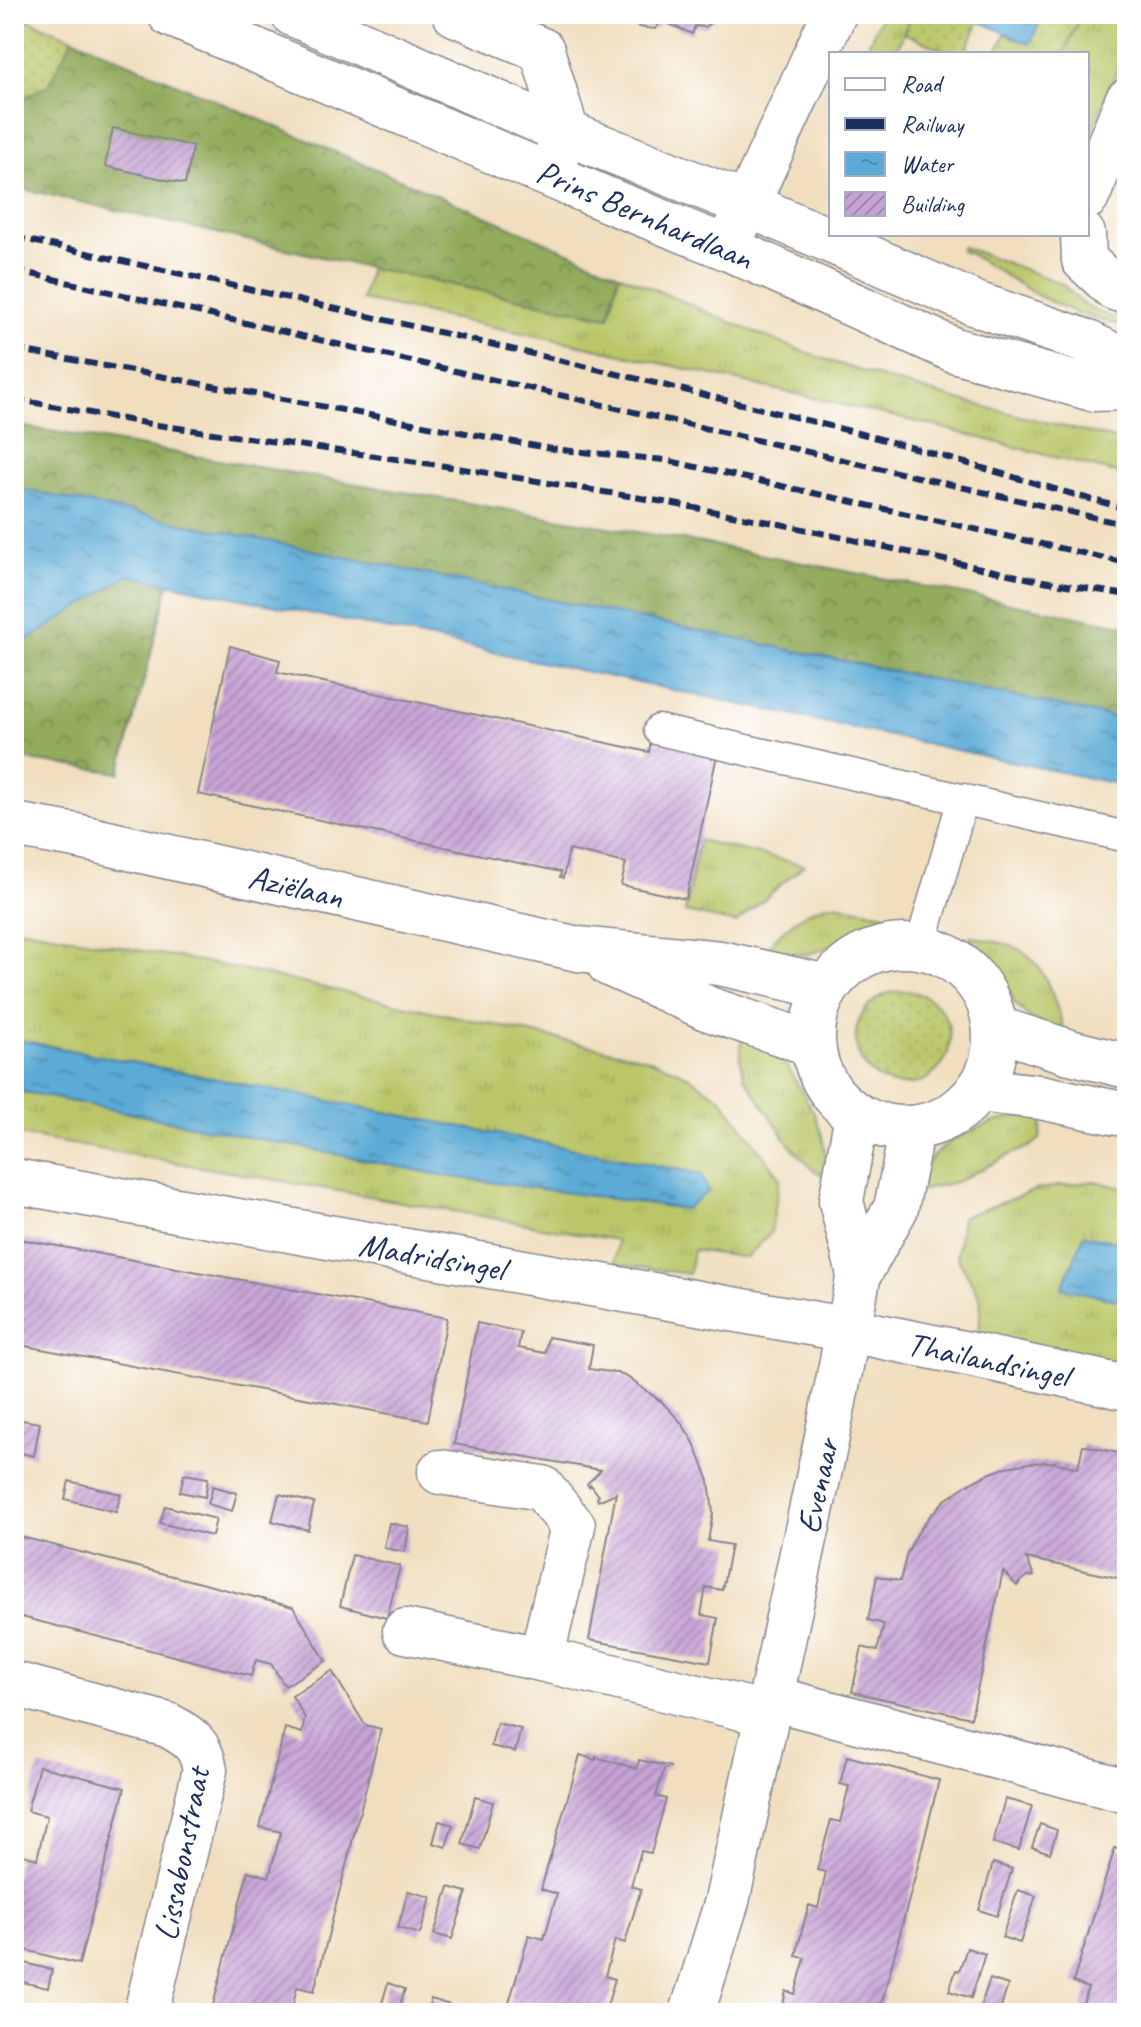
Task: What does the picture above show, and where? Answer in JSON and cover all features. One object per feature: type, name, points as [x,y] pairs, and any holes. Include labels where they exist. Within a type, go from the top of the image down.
[{"type":"street","name":"Prins Bernhardlaan","points":[[170,14],[727,248],[954,350],[1093,389],[1127,388]]},
{"type":"street","name":"Prins Bernhardlaan","points":[[293,14],[567,133],[748,205],[976,304],[1082,340],[1127,362]]},
{"type":"street","points":[[455,14],[542,50],[567,133],[548,173]]},
{"type":"street","points":[[727,248],[834,14]]},
{"type":"street","points":[[1089,192],[1127,101]]},
{"type":"street","points":[[1083,247],[1114,288],[1127,292]]},
{"type":"street","name":"Aziëlaan","points":[[14,825],[76,836],[578,949],[720,963],[827,987]]},
{"type":"street","points":[[885,947],[920,947],[952,959],[977,981],[986,996],[995,1028],[992,1061],[987,1077],[978,1090],[956,1112],[928,1125],[912,1128],[884,1126],[857,1115],[840,1103],[826,1086],[812,1044],[815,1014],[827,987],[852,962],[885,947]]},
{"type":"street","name":"Aziëlaan","points":[[578,949],[709,1009],[812,1044]]},
{"type":"street","points":[[995,1028],[1127,1066]]},
{"type":"street","points":[[978,1090],[1040,1097],[1127,1113]]},
{"type":"street","name":"Evenaar","points":[[857,1115],[841,1201],[859,1274]]},
{"type":"street","name":"Evenaar","points":[[692,2013],[727,1901],[859,1274],[896,1208],[912,1128]]},
{"type":"street","name":"Madridsingel","points":[[14,1181],[849,1330]]},
{"type":"street","name":"Thailandsingel","points":[[849,1330],[1127,1388]]},
{"type":"street","points":[[440,1472],[542,1488],[573,1526],[541,1659]]},
{"type":"street","points":[[405,1631],[769,1706],[1127,1791]]},
{"type":"street","name":"Lissabonstraat","points":[[14,1684],[168,1725],[189,1736],[202,1754],[205,1770],[146,2013]]},
{"type":"lane","points":[[659,730],[1127,837]]},
{"type":"lane","points":[[920,947],[963,799]]},
{"type":"green space","points":[[14,14],[73,38],[48,85],[14,103]]},
{"type":"green space","points":[[882,14],[912,14],[896,52],[865,52]]},
{"type":"green space","points":[[912,14],[963,14],[979,21],[966,52],[947,52],[904,33]]},
{"type":"green space","points":[[1043,14],[1081,14],[1065,52],[997,52],[1005,34],[1030,44]]},
{"type":"green space","points":[[1081,14],[1127,14],[1127,47],[1089,136],[1089,52],[1065,52]]},
{"type":"green space","points":[[73,38],[619,274],[609,317],[370,268],[14,187],[14,103],[48,85]]},
{"type":"green space","points":[[961,247],[1063,284],[1081,303],[1127,322],[1127,327],[1078,314],[1039,296],[961,251]]},
{"type":"green space","points":[[370,268],[609,317],[619,274],[752,331],[869,374],[1127,442],[1127,476],[931,425],[586,346],[362,300]]},
{"type":"green space","points":[[14,425],[707,544],[1127,626],[1127,720],[14,488]]},
{"type":"green space","points":[[129,575],[169,583],[120,773],[14,758],[14,649]]},
{"type":"green space","points":[[699,840],[804,865],[736,923],[685,912]]},
{"type":"green space","points":[[836,904],[898,917],[806,955],[764,952],[778,935],[805,914]]},
{"type":"green space","points":[[14,927],[225,966],[645,1058],[681,1072],[721,1098],[780,1177],[771,1232],[747,1258],[693,1250],[689,1274],[615,1264],[617,1240],[14,1134],[14,1090],[446,1176],[708,1192],[700,1174],[14,1039]]},
{"type":"green space","points":[[970,936],[1012,947],[1032,959],[1053,996],[1063,1026],[1059,1032],[1029,1017],[1015,1004],[1007,986],[970,941]]},
{"type":"green space","points":[[903,991],[921,995],[936,1005],[946,1020],[950,1038],[946,1056],[936,1071],[921,1081],[903,1085],[885,1081],[870,1071],[860,1056],[856,1038],[860,1020],[870,1005],[885,995]]},
{"type":"green space","points":[[742,1036],[761,1043],[781,1057],[801,1090],[822,1135],[828,1171],[825,1176],[813,1170],[789,1144],[744,1077],[740,1057]]},
{"type":"green space","points":[[1021,1116],[1043,1118],[1040,1139],[1031,1146],[959,1181],[919,1191],[923,1171],[930,1160],[952,1141],[980,1127]]},
{"type":"green space","points":[[1094,1181],[1127,1189],[1127,1244],[1084,1235],[1063,1287],[1127,1302],[1127,1366],[979,1335],[981,1299],[957,1256],[962,1217],[1039,1189]]},
{"type":"water","points":[[963,14],[1043,14],[1030,44]]},
{"type":"water","points":[[14,488],[1127,720],[1127,786],[129,575],[14,649]]},
{"type":"water","points":[[14,1039],[701,1174],[708,1192],[685,1209],[446,1176],[14,1090]]},
{"type":"water","points":[[1084,1235],[1127,1244],[1127,1302],[1062,1288]]},
{"type":"building","points":[[626,14],[717,14],[717,17],[705,27],[695,26],[692,34],[662,21],[655,29],[639,27]]},
{"type":"building","points":[[113,128],[193,146],[185,184],[105,166]]},
{"type":"building","points":[[230,646],[280,660],[277,672],[649,752],[651,741],[718,751],[686,899],[621,885],[626,863],[569,850],[563,878],[560,877],[561,872],[198,794]]},
{"type":"building","points":[[14,1238],[447,1318],[428,1421],[14,1344]]},
{"type":"building","points":[[477,1323],[521,1332],[518,1348],[545,1353],[548,1337],[593,1345],[589,1369],[627,1377],[662,1402],[681,1422],[694,1443],[709,1481],[713,1513],[708,1541],[731,1545],[722,1590],[706,1587],[701,1615],[718,1618],[710,1662],[589,1640],[616,1493],[598,1501],[599,1496],[587,1484],[601,1470],[454,1444]]},
{"type":"building","points":[[22,1420],[40,1423],[34,1456],[16,1452]]},
{"type":"building","points":[[1083,1445],[1127,1455],[1124,1472],[1127,1472],[1127,1580],[1026,1558],[1034,1576],[1029,1575],[1017,1586],[1003,1571],[971,1718],[852,1692],[862,1647],[877,1651],[884,1624],[868,1620],[877,1576],[900,1581],[907,1553],[930,1516],[965,1486],[1007,1467],[1054,1462],[1078,1468]]},
{"type":"building","points":[[184,1474],[208,1478],[205,1497],[180,1492]]},
{"type":"building","points":[[69,1481],[121,1494],[116,1512],[65,1499]]},
{"type":"building","points":[[213,1486],[237,1493],[232,1511],[208,1504]]},
{"type":"building","points":[[279,1494],[314,1503],[308,1530],[272,1521]]},
{"type":"building","points":[[165,1506],[216,1519],[212,1536],[160,1523]]},
{"type":"building","points":[[389,1523],[409,1527],[405,1552],[384,1548]]},
{"type":"building","points":[[14,1535],[293,1607],[326,1661],[285,1686],[271,1664],[256,1660],[251,1676],[14,1615]]},
{"type":"building","points":[[352,1555],[400,1566],[387,1618],[340,1606]]},
{"type":"building","points":[[332,1671],[365,1725],[381,1729],[314,1991],[297,1987],[291,2013],[211,2013],[248,1871],[269,1877],[281,1832],[260,1827],[285,1728],[302,1733],[305,1718],[292,1696]]},
{"type":"building","points":[[497,1723],[521,1729],[515,1752],[491,1746]]},
{"type":"building","points":[[580,1755],[637,1769],[639,1760],[671,1767],[664,1769],[656,1796],[666,1799],[651,1853],[641,1851],[631,1886],[641,1889],[625,1943],[615,1940],[605,1976],[615,1979],[605,2013],[506,2013],[529,1935],[544,1939],[557,1894],[541,1889]]},
{"type":"building","points":[[847,1756],[939,1780],[917,1869],[879,2013],[781,2013],[786,1991],[795,1994],[805,1958],[796,1956],[809,1905],[818,1908],[826,1872],[817,1870],[831,1820],[840,1822],[849,1786],[840,1784]]},
{"type":"building","points":[[39,1766],[125,1788],[79,1964],[14,1947],[14,1879],[20,1854],[37,1859],[47,1816],[27,1811]]},
{"type":"building","points":[[475,1797],[493,1802],[480,1849],[462,1844]]},
{"type":"building","points":[[1005,1799],[1032,1806],[1019,1850],[993,1843]]},
{"type":"building","points":[[439,1821],[453,1825],[446,1847],[433,1843]]},
{"type":"building","points":[[1040,1824],[1057,1830],[1050,1853],[1032,1847]]},
{"type":"building","points":[[1115,1848],[1127,1852],[1127,2013],[1080,2013],[1088,1988],[1073,1982]]},
{"type":"building","points":[[993,1863],[1012,1869],[997,1916],[979,1910]]},
{"type":"building","points":[[449,1887],[467,1892],[452,1939],[434,1934]]},
{"type":"building","points":[[1018,1890],[1036,1896],[1020,1943],[1002,1937]]},
{"type":"building","points":[[408,1891],[431,1897],[420,1934],[398,1928]]},
{"type":"building","points":[[967,1948],[985,1954],[971,1998],[949,1991]]},
{"type":"building","points":[[14,1960],[52,1970],[48,1988],[14,1980]]},
{"type":"building","points":[[990,1979],[1008,1985],[999,2013],[978,2013]]},
{"type":"building","points":[[388,1983],[405,1989],[397,2013],[379,2013]]},
{"type":"building","points":[[431,1999],[450,2005],[447,2013],[426,2013]]},
{"type":"railway","points":[[14,237],[739,403],[878,438],[1127,509]]},
{"type":"railway","points":[[14,270],[1127,525]]},
{"type":"railway","points":[[14,349],[552,449],[665,460],[1127,563]]},
{"type":"railway","points":[[14,399],[150,424],[445,466],[653,500],[780,524],[1031,579],[1127,595]]}]
